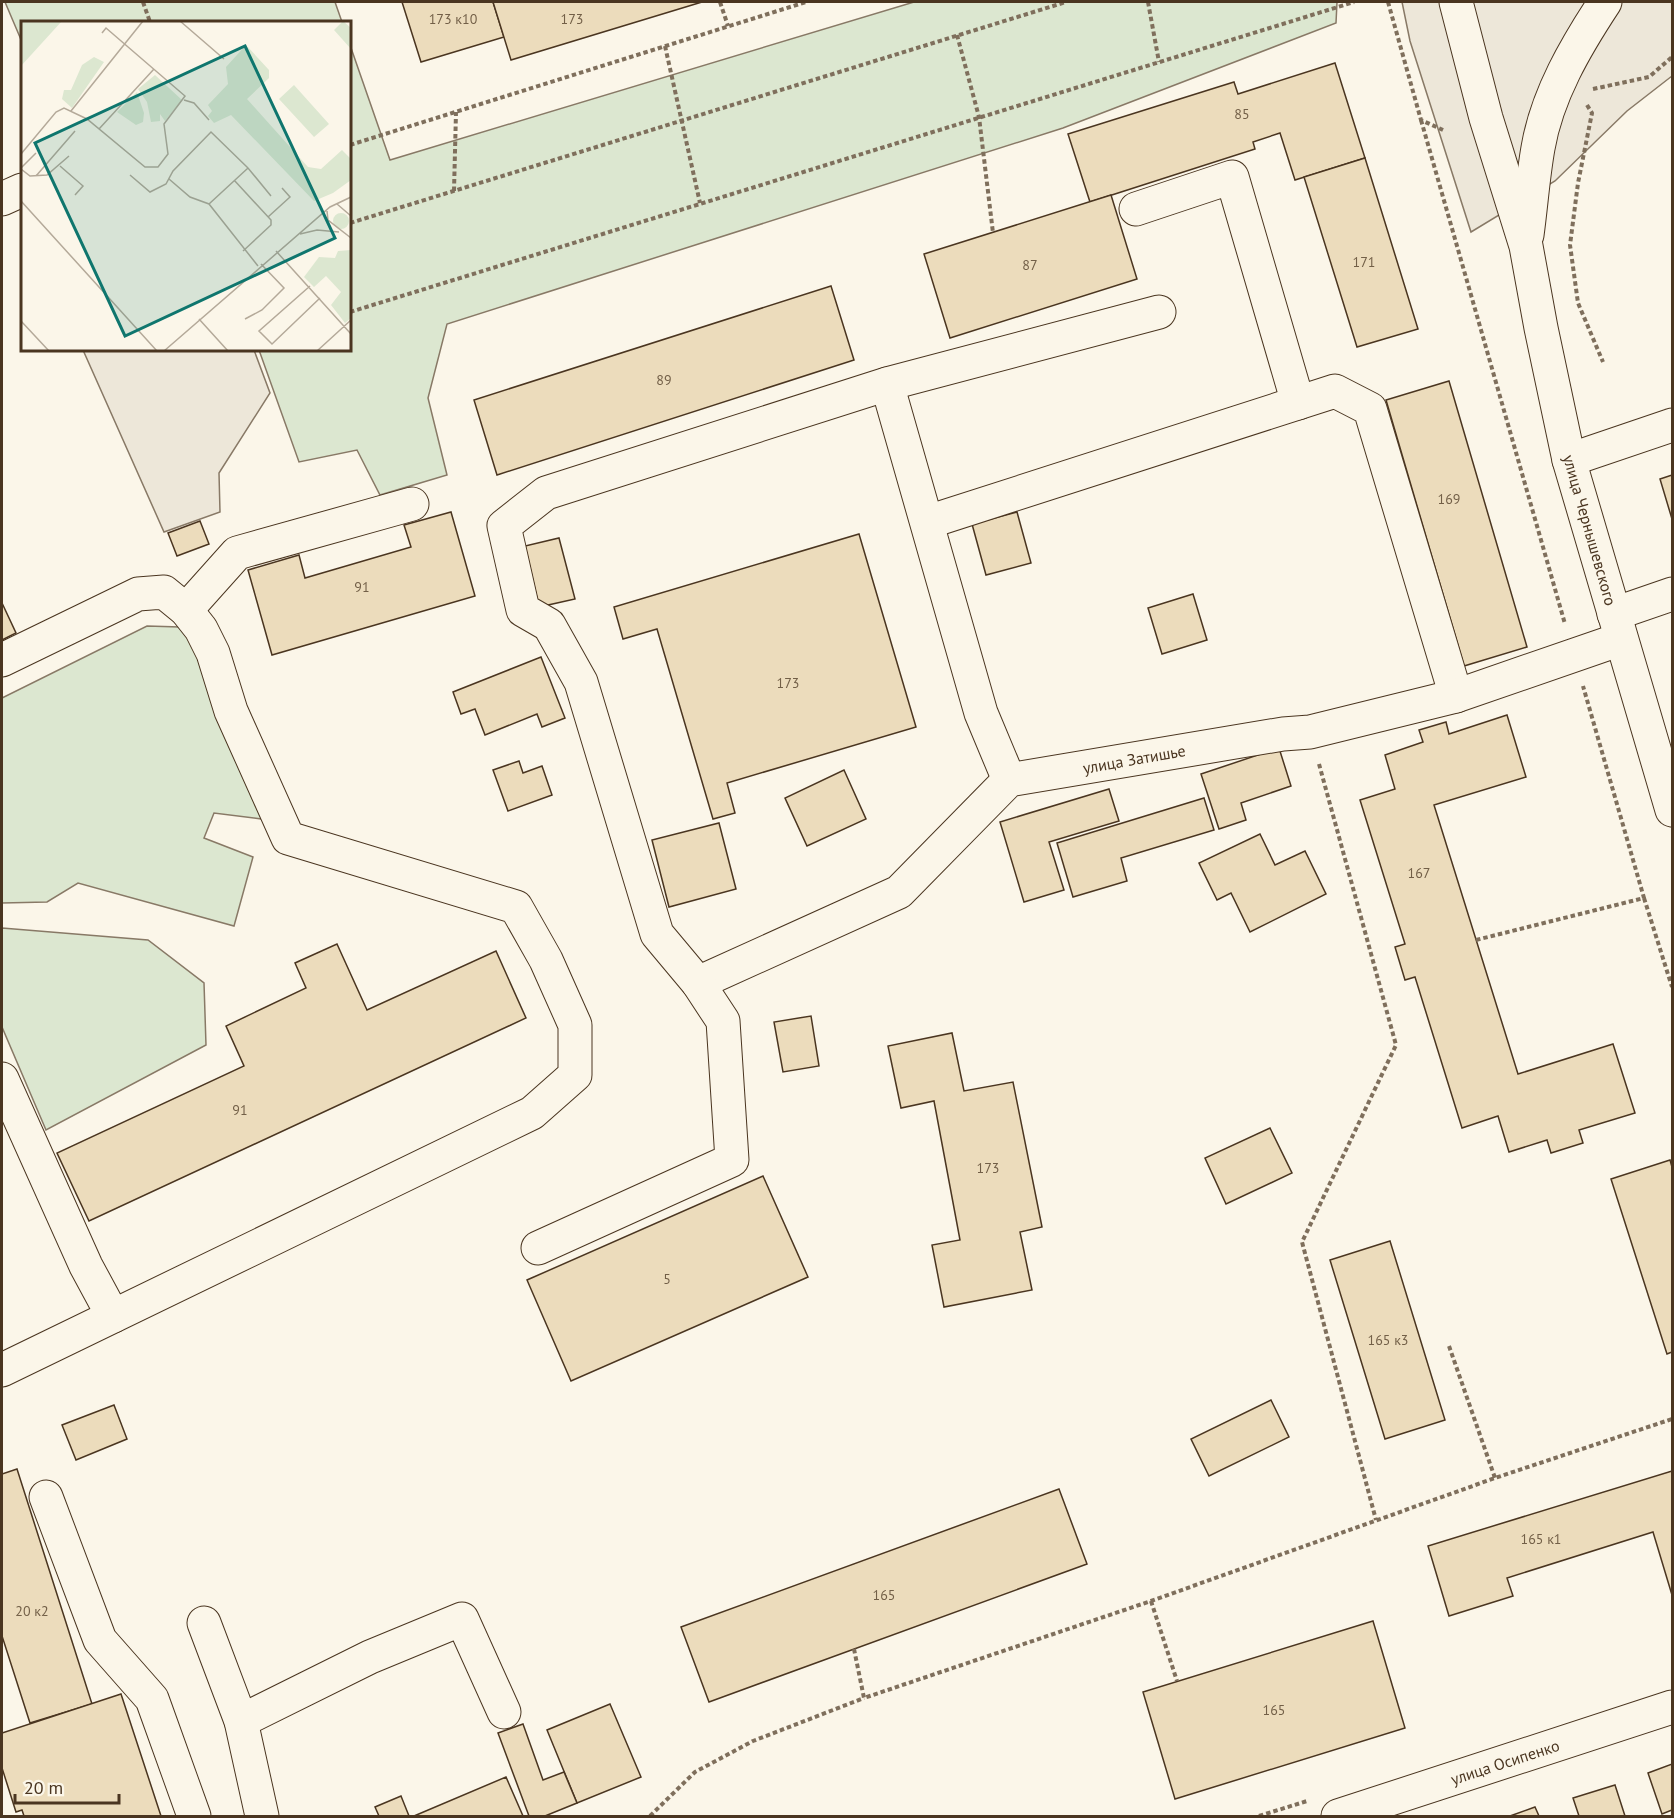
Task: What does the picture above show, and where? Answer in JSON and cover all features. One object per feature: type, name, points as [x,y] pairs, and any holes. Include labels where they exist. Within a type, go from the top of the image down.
[{"type":"street","points":[[1456,2],[1486,118],[1526,246]]},
{"type":"street","points":[[1526,246],[1538,146],[1552,99],[1581,38],[1605,2]]},
{"type":"street","points":[[1136,209],[1232,177],[1298,403]]},
{"type":"street","points":[[2,199],[21,190]]},
{"type":"street","name":"улица Чернышевского","points":[[1526,246],[1569,460],[1672,810]]},
{"type":"street","points":[[538,1248],[732,1160],[723,1021],[698,983],[657,934],[581,682],[549,625],[523,610],[504,526],[546,493],[887,384],[1159,312]]},
{"type":"street","points":[[698,983],[899,892],[1009,780],[981,712],[887,384]]},
{"type":"street","points":[[928,522],[1335,391],[1370,409],[1456,696]]},
{"type":"street","points":[[1569,460],[1672,425]]},
{"type":"street","points":[[186,610],[237,553],[412,504]]},
{"type":"street","points":[[2,660],[138,594],[164,592],[186,610],[201,629],[213,653],[231,711],[288,838],[516,907],[546,960],[575,1025],[575,1075],[532,1113],[2,1370]]},
{"type":"street","name":"улица Затишье","points":[[1009,780],[1283,734],[1310,732],[1456,696],[1574,655],[1672,594]]},
{"type":"street","points":[[2,1079],[86,1266],[113,1316]]},
{"type":"street","points":[[46,1497],[100,1640],[152,1699],[194,1816]]},
{"type":"street","points":[[241,1721],[370,1657],[462,1619],[504,1712]]},
{"type":"street","points":[[204,1623],[241,1721],[262,1816]]},
{"type":"street","name":"улица Осипенко","points":[[1338,1816],[1672,1707]]},
{"type":"path","points":[[143,2],[150,21]]},
{"type":"path","points":[[720,2],[728,26]]},
{"type":"path","points":[[351,145],[806,2]]},
{"type":"path","points":[[351,223],[1066,2]]},
{"type":"path","points":[[1148,2],[1159,62]]},
{"type":"path","points":[[351,312],[1354,2]]},
{"type":"path","points":[[1388,2],[1644,898],[1672,987]]},
{"type":"path","points":[[957,35],[979,117],[993,233]]},
{"type":"path","points":[[664,46],[700,203]]},
{"type":"path","points":[[1588,90],[1649,77],[1672,57]]},
{"type":"path","points":[[1582,99],[1592,113],[1578,183],[1570,245],[1578,303],[1603,362]]},
{"type":"path","points":[[454,191],[456,112]]},
{"type":"path","points":[[1421,120],[1443,130]]},
{"type":"path","points":[[1310,732],[1396,1045],[1302,1242],[1376,1520]]},
{"type":"path","points":[[1476,940],[1644,898]]},
{"type":"path","points":[[1449,1346],[1495,1478]]},
{"type":"path","points":[[650,1816],[695,1772],[753,1741],[864,1698],[1151,1601],[1495,1478],[1672,1419]]},
{"type":"path","points":[[1151,1601],[1177,1681]]},
{"type":"path","points":[[854,1649],[864,1698]]},
{"type":"green space","points":[[5,2],[335,2],[342,21],[21,21],[21,40]]},
{"type":"green space","points":[[914,2],[1337,2],[1336,23],[1063,128],[447,324],[428,398],[447,475],[380,495],[357,450],[299,462],[259,351],[351,351],[351,48],[390,160]]},
{"type":"green space","points":[[147,626],[180,627],[191,643],[269,820],[214,813],[204,838],[253,857],[234,926],[78,883],[47,902],[2,903],[2,698]]},
{"type":"green space","points":[[2,928],[148,940],[204,983],[206,1045],[46,1130],[2,1027]]},
{"type":"shaded area","points":[[1402,2],[1672,2],[1672,76],[1627,111],[1555,181],[1471,232],[1410,41]]},
{"type":"shaded area","points":[[83,351],[254,351],[270,393],[219,473],[220,512],[164,532]]},
{"type":"building","points":[[402,2],[493,2],[504,37],[421,62]]},
{"type":"building","points":[[493,2],[702,2],[511,60]]},
{"type":"building","points":[[1335,63],[1365,158],[1295,180],[1280,133],[1253,142],[1255,149],[1090,202],[1068,134],[1234,82],[1238,94]]},
{"type":"building","points":[[1365,158],[1418,329],[1357,347],[1304,177]]},
{"type":"building","points":[[1111,195],[1137,279],[950,338],[924,254]]},
{"type":"building","points":[[831,286],[854,360],[497,475],[474,400]]},
{"type":"building","points":[[1449,381],[1527,647],[1464,666],[1386,400]]},
{"type":"building","points":[[1672,475],[1672,519],[1660,479]]},
{"type":"building","points":[[451,512],[475,596],[272,655],[248,570],[299,555],[305,578],[411,547],[404,525]]},
{"type":"building","points":[[1017,512],[1031,563],[986,575],[972,524]]},
{"type":"building","points":[[200,521],[209,544],[177,556],[168,533]]},
{"type":"building","points":[[859,534],[916,727],[727,783],[735,813],[713,819],[657,629],[623,639],[614,607]]},
{"type":"building","points":[[559,538],[575,599],[539,607],[525,546]]},
{"type":"building","points":[[1193,594],[1207,640],[1162,654],[1148,608]]},
{"type":"building","points":[[2,603],[16,633],[2,640]]},
{"type":"building","points":[[541,657],[565,718],[542,727],[537,714],[485,735],[475,709],[461,714],[453,692]]},
{"type":"building","points":[[1507,715],[1526,777],[1434,805],[1518,1074],[1613,1044],[1635,1113],[1579,1130],[1583,1143],[1551,1153],[1547,1140],[1509,1152],[1498,1116],[1462,1128],[1415,977],[1405,980],[1395,947],[1405,944],[1360,800],[1395,789],[1385,755],[1423,742],[1419,730],[1446,722],[1449,734]]},
{"type":"building","points":[[1279,748],[1291,786],[1241,803],[1246,820],[1219,829],[1201,774]]},
{"type":"building","points":[[519,761],[523,773],[542,766],[552,795],[508,811],[493,770]]},
{"type":"building","points":[[844,770],[866,819],[807,846],[785,798]]},
{"type":"building","points":[[1109,789],[1119,821],[1049,842],[1064,890],[1024,902],[1000,822]]},
{"type":"building","points":[[1204,798],[1214,830],[1121,858],[1127,881],[1073,897],[1057,843]]},
{"type":"building","points":[[719,823],[736,889],[669,907],[652,840]]},
{"type":"building","points":[[1260,834],[1275,865],[1305,851],[1326,894],[1250,932],[1231,893],[1217,900],[1199,863]]},
{"type":"building","points":[[337,944],[367,1010],[496,951],[526,1018],[89,1221],[57,1153],[244,1066],[226,1026],[306,988],[295,963]]},
{"type":"building","points":[[811,1016],[819,1066],[783,1072],[774,1022]]},
{"type":"building","points":[[952,1033],[964,1091],[1013,1082],[1042,1227],[1020,1232],[1032,1290],[944,1307],[932,1245],[960,1240],[934,1101],[901,1108],[888,1046]]},
{"type":"building","points":[[1270,1128],[1292,1173],[1226,1204],[1205,1158]]},
{"type":"building","points":[[1670,1160],[1672,1167],[1672,1352],[1667,1354],[1611,1179]]},
{"type":"building","points":[[763,1176],[808,1277],[571,1381],[527,1280]]},
{"type":"building","points":[[1390,1241],[1445,1420],[1385,1439],[1330,1260]]},
{"type":"building","points":[[1271,1400],[1289,1437],[1209,1476],[1191,1439]]},
{"type":"building","points":[[114,1405],[127,1439],[76,1460],[62,1425]]},
{"type":"building","points":[[17,1469],[92,1704],[30,1723],[2,1636],[2,1474]]},
{"type":"building","points":[[1672,1471],[1672,1595],[1653,1532],[1507,1578],[1513,1596],[1449,1616],[1428,1546]]},
{"type":"building","points":[[1059,1489],[1087,1564],[709,1702],[681,1627]]},
{"type":"building","points":[[1373,1621],[1405,1728],[1175,1799],[1143,1692]]},
{"type":"building","points":[[121,1694],[161,1816],[24,1816],[22,1810],[16,1812],[2,1768],[2,1733]]},
{"type":"building","points":[[610,1704],[641,1777],[577,1803],[547,1730]]},
{"type":"building","points":[[523,1724],[543,1780],[564,1772],[577,1803],[545,1816],[529,1816],[498,1733]]},
{"type":"building","points":[[1672,1764],[1672,1810],[1662,1814],[1648,1773]]},
{"type":"building","points":[[506,1777],[523,1816],[414,1816]]},
{"type":"building","points":[[1615,1785],[1625,1816],[1579,1816],[1573,1798]]},
{"type":"building","points":[[401,1796],[409,1816],[379,1816],[375,1807]]},
{"type":"building","points":[[1535,1807],[1539,1816],[1510,1816]]}]
